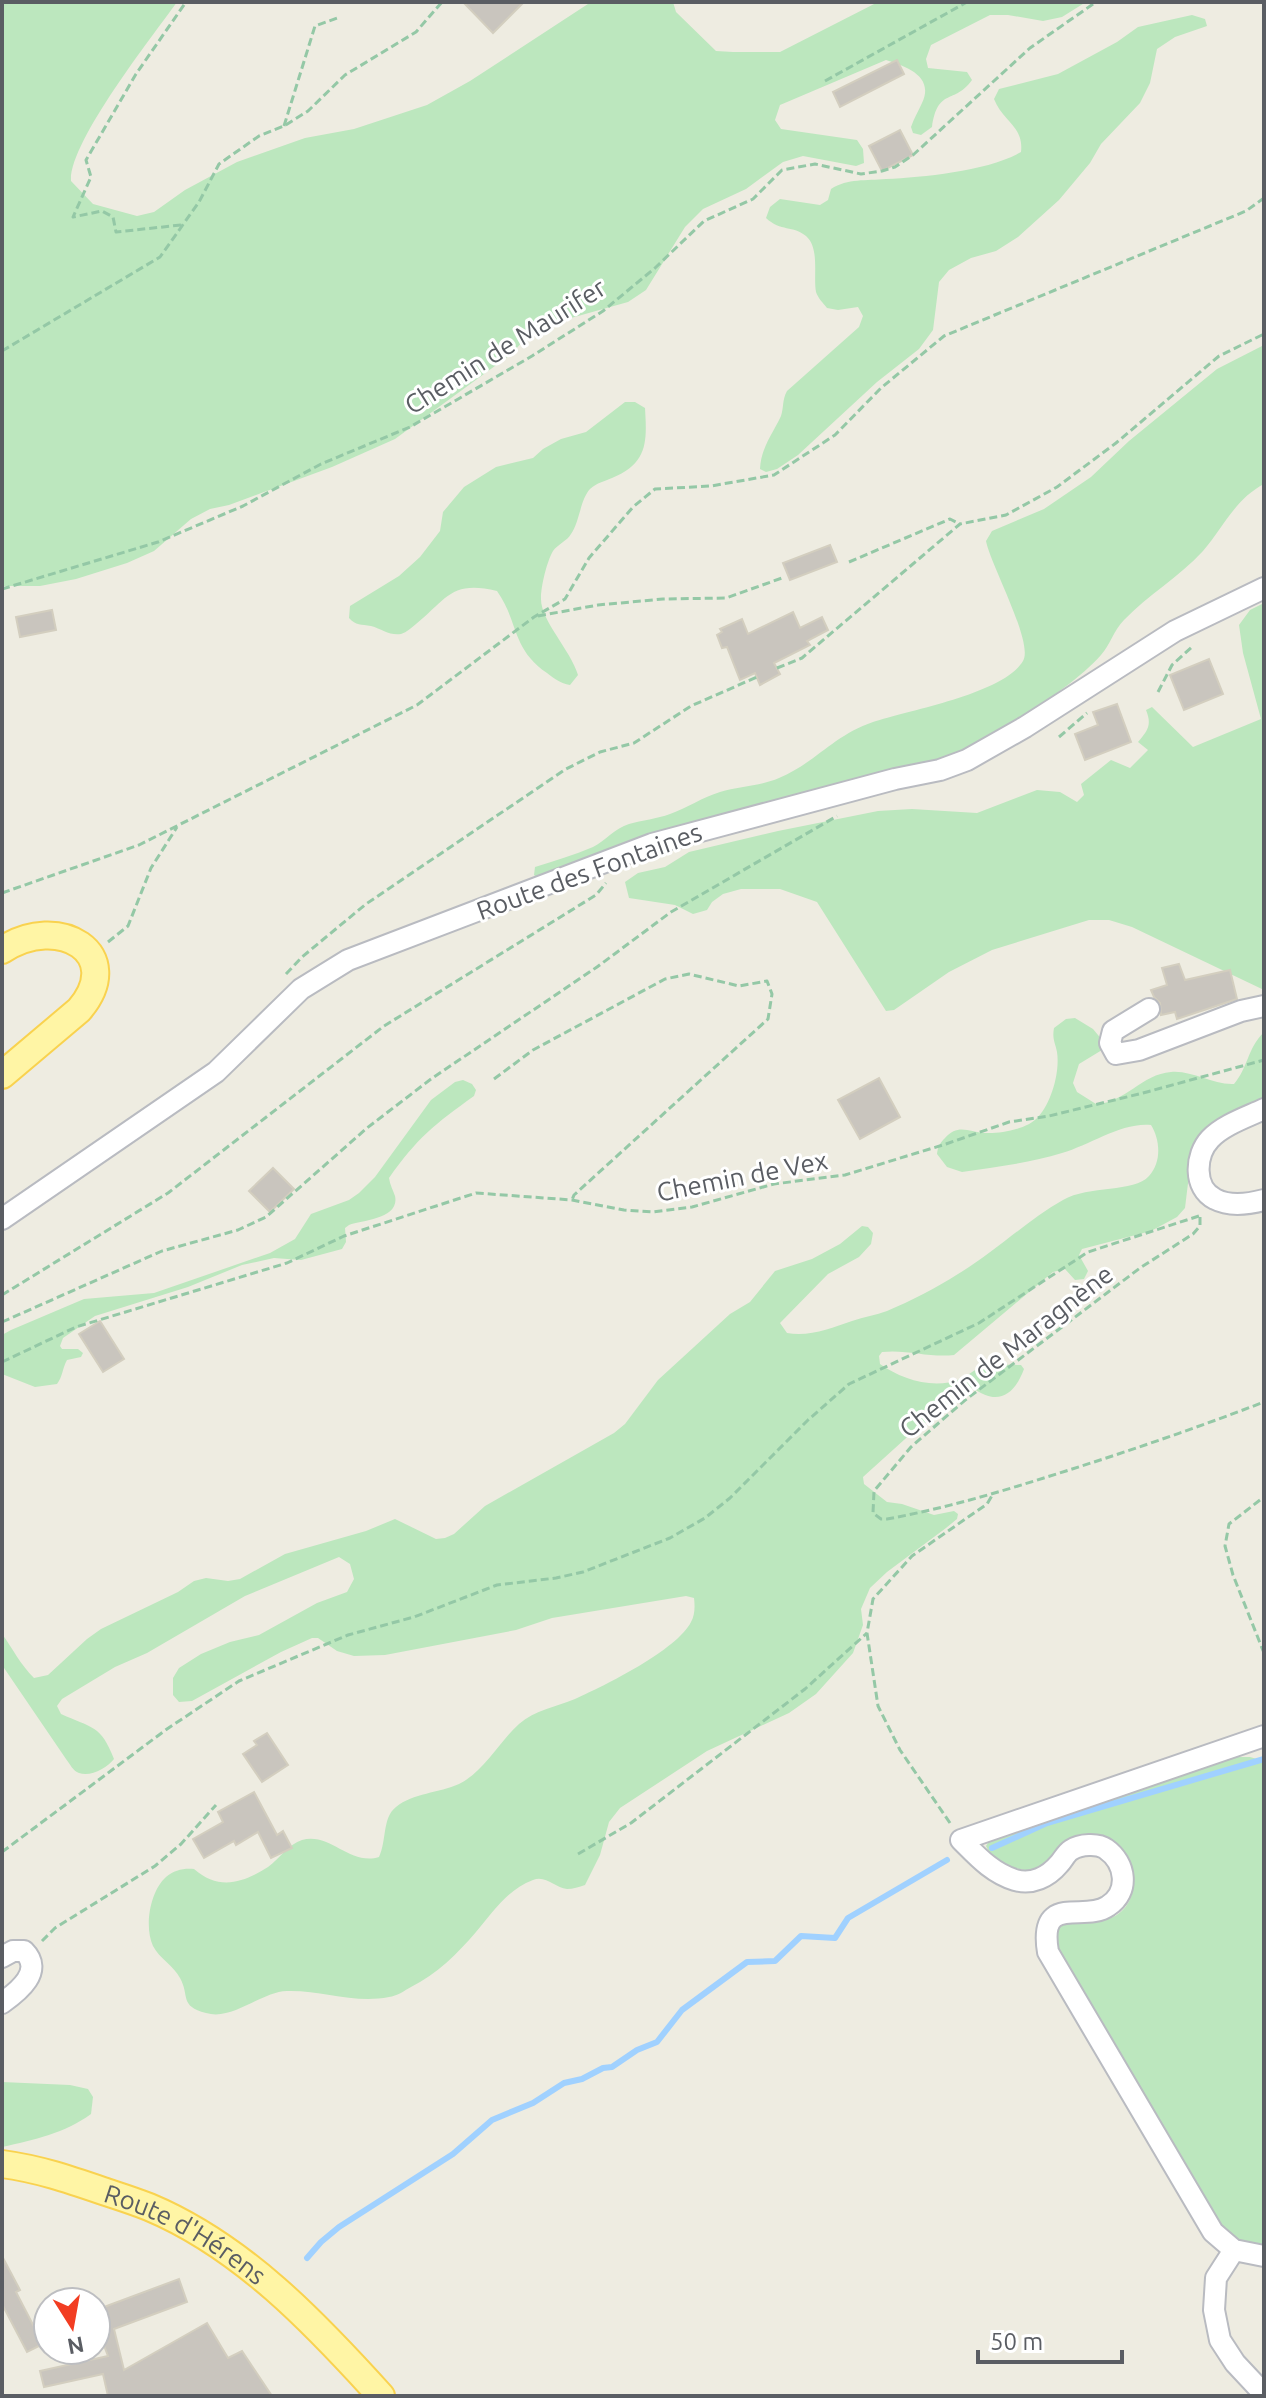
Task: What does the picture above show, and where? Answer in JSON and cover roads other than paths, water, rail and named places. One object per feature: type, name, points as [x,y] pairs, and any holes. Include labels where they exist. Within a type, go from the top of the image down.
[{"type":"main road","points":[[2,950],[25,938],[48,934],[75,941],[89,956],[93,979],[83,1005],[2,1075]]},
{"type":"main road","name":"Route d'Hérens","points":[[2,2164],[58,2174],[151,2207],[204,2236],[247,2266],[295,2307],[381,2396]]},
{"type":"main road","name":"Route d'Hérens","points":[[340,2351],[364,2396]]},
{"type":"street","name":"Route des Fontaines","points":[[2,1219],[216,1072],[301,989],[348,960],[652,844],[895,779],[940,770],[967,760],[1025,727],[1175,631],[1264,588]]},
{"type":"street","points":[[1149,1009],[1113,1031],[1110,1043],[1116,1054],[1139,1050],[1241,1011],[1264,1006]]},
{"type":"street","points":[[1264,1109],[1217,1133],[1202,1150],[1198,1164],[1206,1191],[1217,1200],[1240,1204],[1264,1200]]},
{"type":"street","points":[[1264,1736],[961,1840],[989,1868],[1015,1880],[1030,1882],[1044,1878],[1070,1850],[1088,1845],[1103,1847],[1116,1858],[1123,1870],[1119,1895],[1108,1907],[1095,1911],[1064,1911],[1052,1921],[1046,1936],[1048,1952],[1213,2232],[1234,2250],[1264,2256]]},
{"type":"street","points":[[2,1957],[19,1950],[28,1955],[32,1973],[2,2003]]},
{"type":"street","points":[[1234,2250],[1216,2278],[1214,2310],[1220,2340],[1235,2363],[1264,2394]]},
{"type":"waterway","points":[[992,1848],[1047,1823],[1264,1759]]},
{"type":"waterway","points":[[307,2258],[339,2227],[453,2154],[492,2120],[533,2103],[564,2083],[612,2067],[637,2050],[657,2042],[682,2010],[747,1962],[775,1961],[801,1936],[835,1938],[848,1918],[947,1860]]}]
